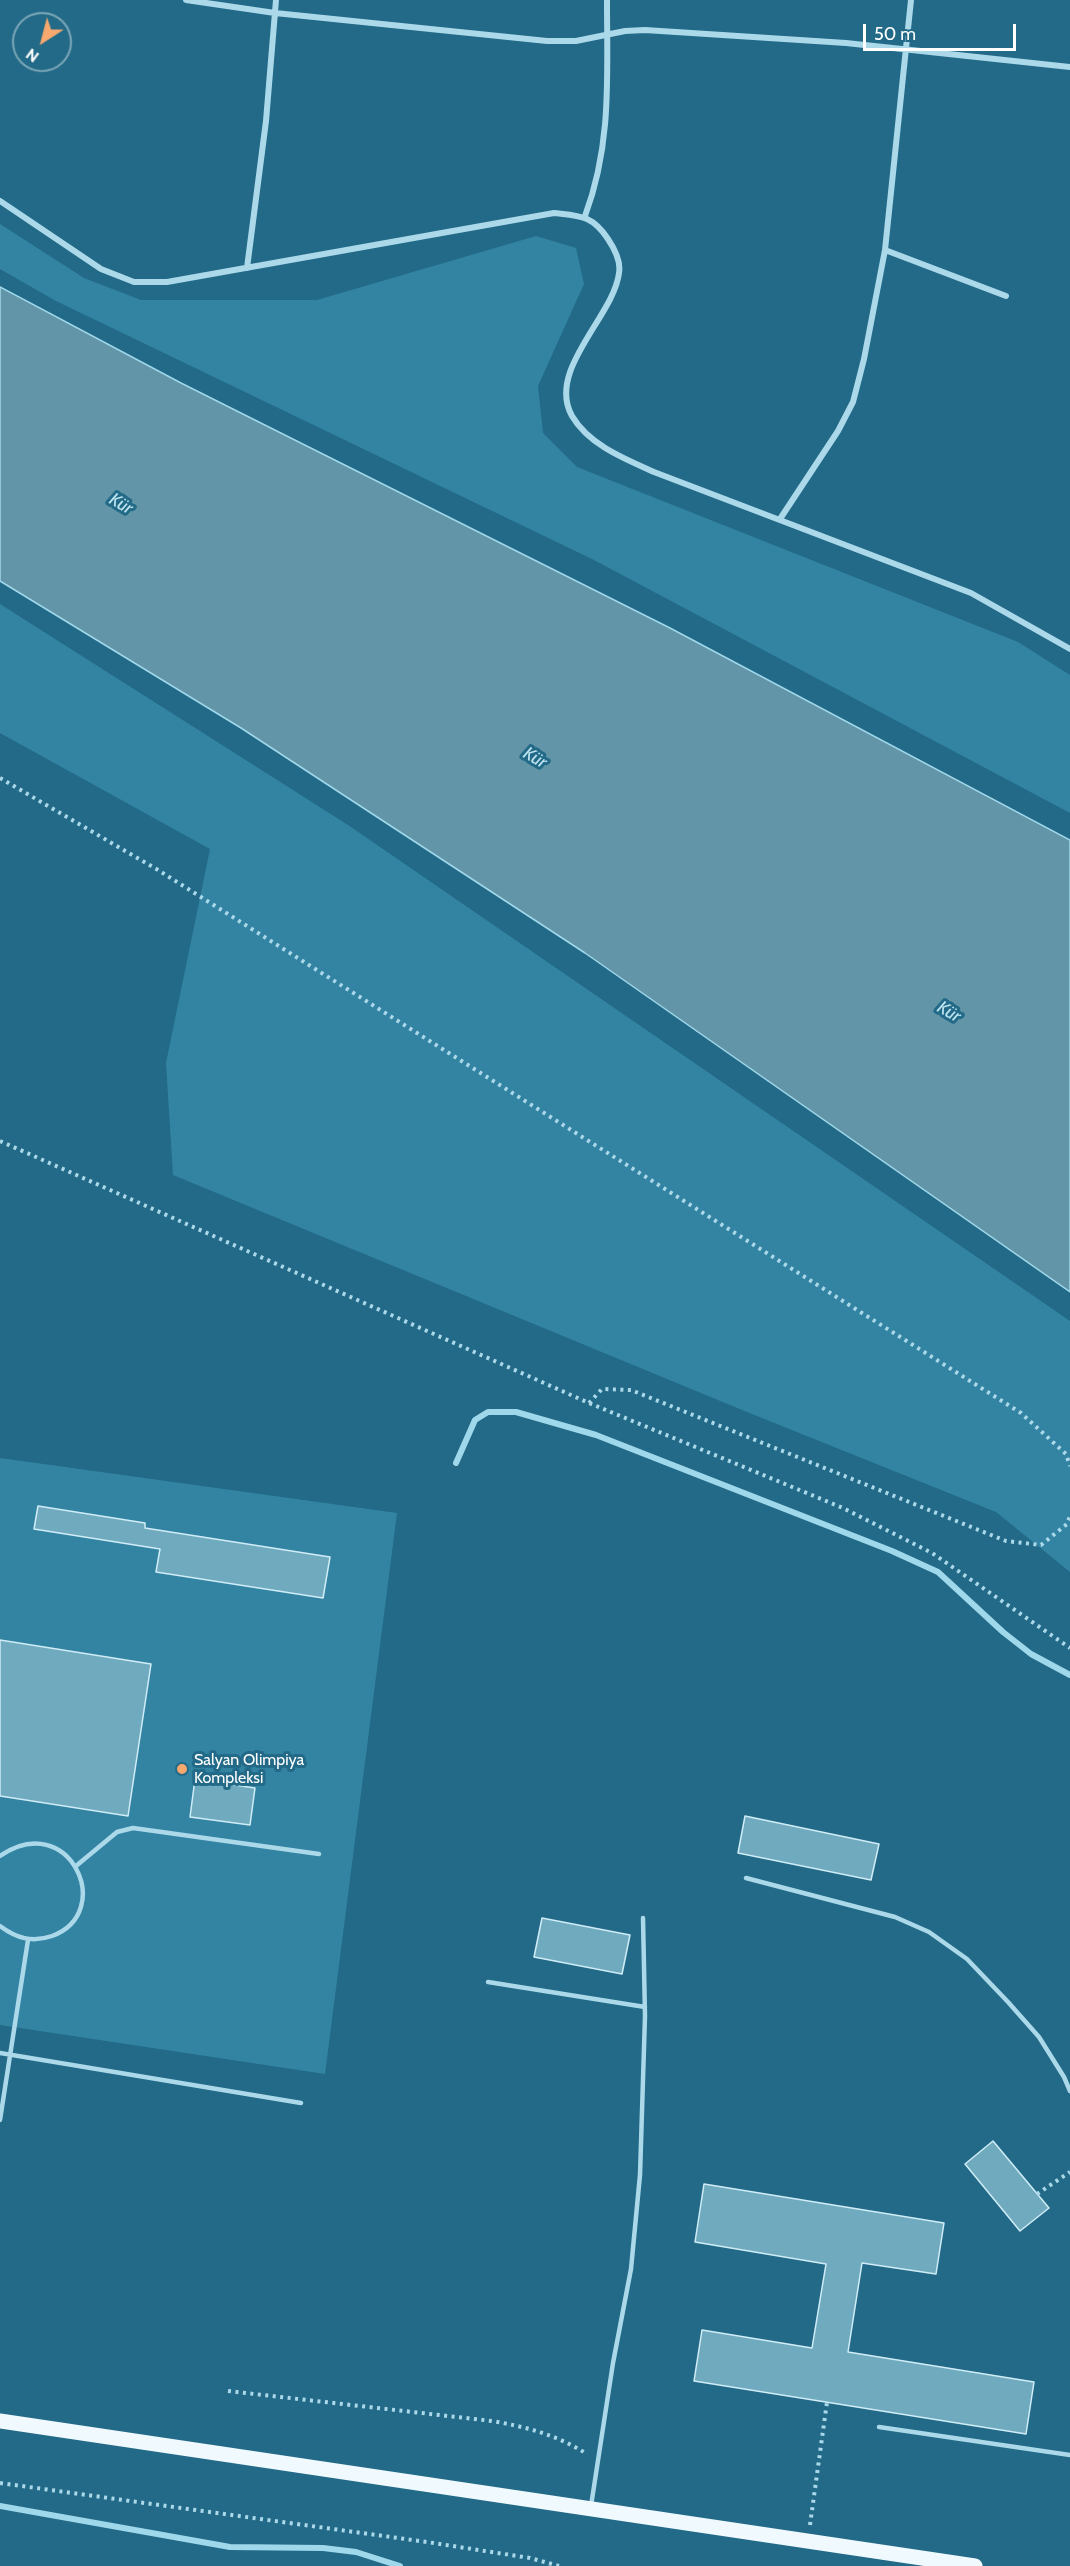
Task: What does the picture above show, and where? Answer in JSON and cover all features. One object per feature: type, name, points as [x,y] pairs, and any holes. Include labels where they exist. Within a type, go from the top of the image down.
[{"type":"main road","points":[[0,2421],[975,2566]]},
{"type":"street","points":[[186,0],[275,13],[547,41],[576,41],[607,34],[645,30],[846,43],[1070,67]]},
{"type":"street","points":[[247,268],[266,121],[276,0]]},
{"type":"street","points":[[585,216],[597,184],[607,114],[607,0]]},
{"type":"street","points":[[780,519],[838,430],[853,402],[885,250],[911,0]]},
{"type":"street","points":[[0,201],[101,269],[134,282],[167,282],[554,213],[585,216],[600,227],[614,248],[620,271],[615,288],[571,367],[566,389],[571,414],[587,434],[622,458],[971,594],[1070,649]]},
{"type":"street","points":[[885,250],[1006,296]]},
{"type":"lane","points":[[76,1866],[117,1832],[133,1827],[319,1854]]},
{"type":"lane","points":[[0,1856],[26,1843],[40,1842],[54,1847],[66,1854],[76,1866],[82,1880],[83,1896],[79,1911],[71,1924],[51,1936],[28,1940],[13,1935],[0,1926]]},
{"type":"lane","points":[[746,1878],[895,1917],[929,1932],[967,1959],[1008,2002],[1039,2037],[1070,2091]]},
{"type":"lane","points":[[590,2508],[631,2269],[640,2175],[645,2007],[643,1918]]},
{"type":"lane","points":[[0,2120],[28,1940]]},
{"type":"lane","points":[[488,1982],[645,2007]]},
{"type":"lane","points":[[0,2053],[301,2103]]},
{"type":"lane","points":[[879,2427],[1070,2455]]},
{"type":"path","points":[[0,778],[158,870],[1021,1413],[1066,1454],[1070,1466]]},
{"type":"path","points":[[0,1141],[589,1403],[843,1508],[932,1553],[1070,1648]]},
{"type":"path","points":[[589,1403],[602,1389],[631,1390],[1006,1541],[1041,1545],[1067,1524],[1070,1516]]},
{"type":"path","points":[[1037,2194],[1070,2172]]},
{"type":"path","points":[[228,2391],[528,2427],[568,2442],[598,2460]]},
{"type":"path","points":[[808,2541],[827,2402]]},
{"type":"path","points":[[0,2483],[427,2542],[530,2558],[559,2566]]},
{"type":"shaded area","points":[[0,224],[84,278],[141,300],[317,300],[536,236],[576,248],[584,284],[538,386],[543,433],[577,467],[1018,642],[1070,675],[1070,813],[594,560],[56,301],[0,269]]},
{"type":"shaded area","points":[[0,604],[348,825],[1070,1321],[1070,1572],[996,1512],[747,1412],[173,1175],[166,1063],[210,849],[0,733]]},
{"type":"shaded area","name":"Salyan Olimpiya Kompleksi","points":[[0,1458],[397,1513],[325,2074],[0,2025]]},
{"type":"water","name":"Kür","points":[[0,287],[181,383],[670,628],[1070,840],[1070,1292],[585,953],[241,728],[0,581]]},
{"type":"building","points":[[38,1506],[145,1523],[145,1528],[330,1557],[323,1598],[156,1572],[160,1549],[34,1529]]},
{"type":"building","points":[[0,1640],[151,1664],[128,1816],[0,1796]]},
{"type":"building","points":[[195,1779],[255,1788],[250,1825],[190,1817]]},
{"type":"building","points":[[745,1816],[879,1844],[871,1880],[738,1853]]},
{"type":"building","points":[[542,1918],[630,1935],[622,1974],[534,1957]]},
{"type":"building","points":[[993,2141],[1049,2208],[1020,2231],[965,2164]]},
{"type":"building","points":[[704,2184],[944,2223],[936,2274],[862,2263],[848,2352],[1034,2382],[1026,2434],[694,2381],[702,2330],[812,2348],[826,2264],[695,2242]]},
{"type":"waterway","points":[[456,1463],[475,1420],[488,1412],[516,1412],[596,1435],[892,1551],[938,1572],[1003,1632],[1031,1654],[1070,1675]]},
{"type":"waterway","points":[[0,2506],[230,2547],[323,2548],[356,2552],[400,2566]]},
{"type":"place","name":"Salyan Olimpiya Kompleksi","points":[[182,1769]]}]
